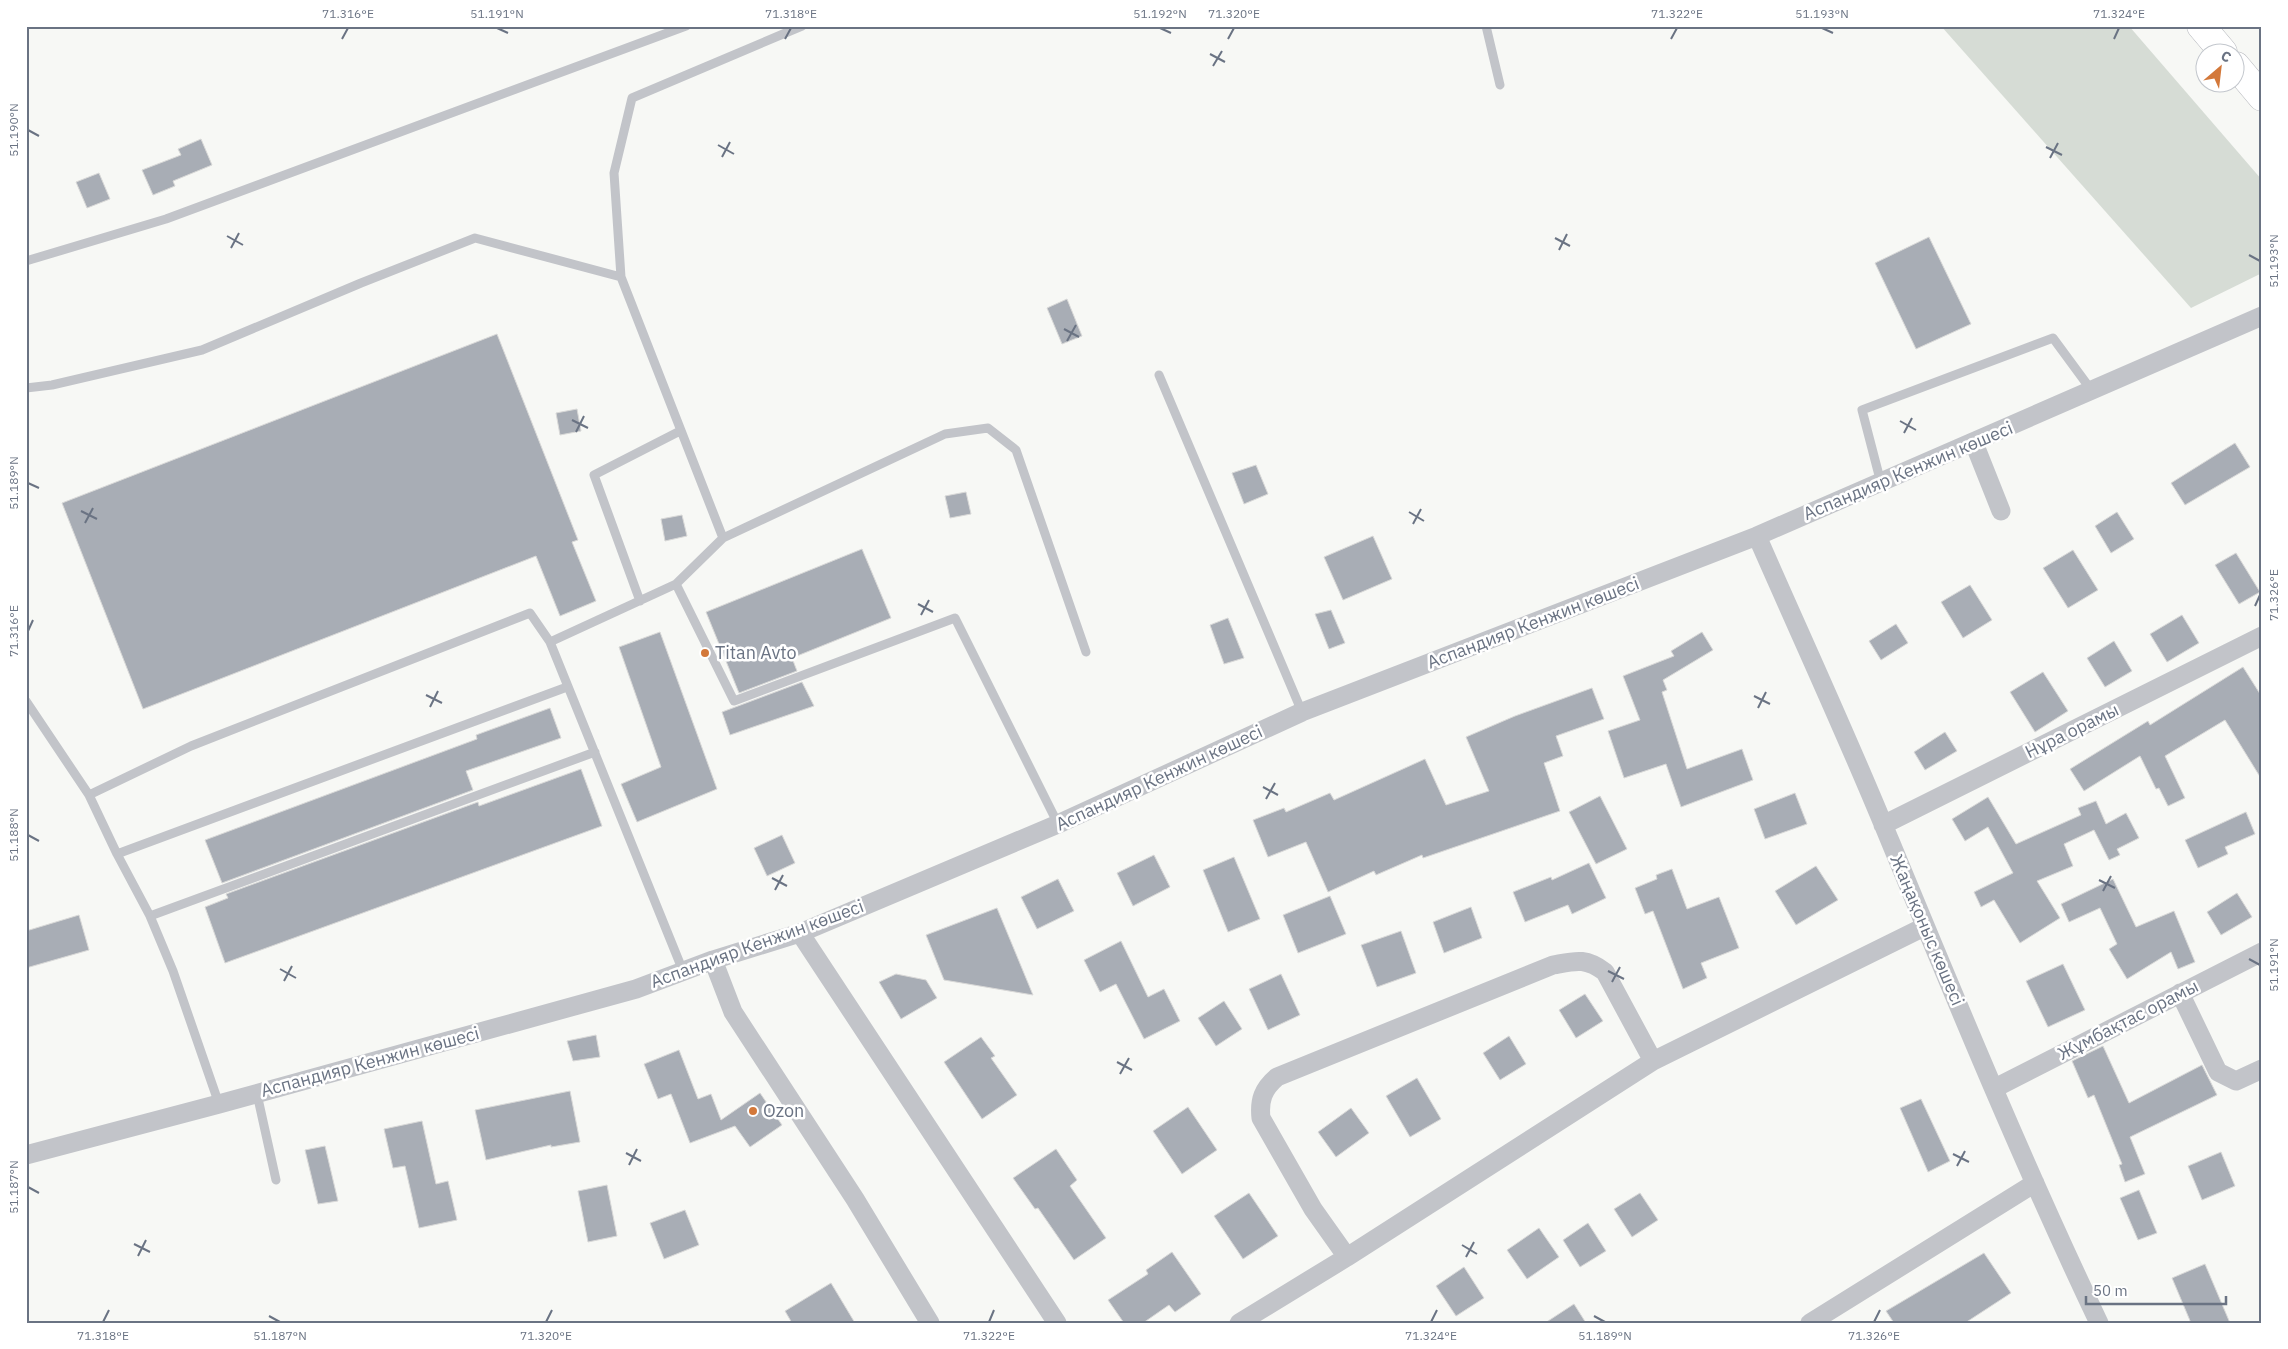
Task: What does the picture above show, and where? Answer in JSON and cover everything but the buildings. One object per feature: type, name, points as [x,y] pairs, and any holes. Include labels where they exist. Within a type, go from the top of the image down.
[{"type":"main road","points":[[2201,26],[2215,42]]},
{"type":"main road","points":[[2246,78],[2262,97]]},
{"type":"street","name":"Аспандияр Кенжин көшесі","points":[[26,1155],[257,1094],[636,989],[713,960],[800,933],[1058,824],[1302,712],[1757,536],[2092,392],[2262,316]]},
{"type":"street","points":[[1974,443],[2001,511]]},
{"type":"street","name":"Жаңақоныс көшесі","points":[[1757,536],[1883,825],[1924,926],[2035,1183],[2099,1323]]},
{"type":"street","name":"Нұра орамы","points":[[1883,825],[2262,636]]},
{"type":"street","points":[[1239,1323],[1347,1257],[1653,1061],[1924,926]]},
{"type":"street","points":[[800,933],[1057,1323]]},
{"type":"street","name":"Жұмбақтас орамы","points":[[1994,1088],[2262,952]]},
{"type":"street","points":[[713,960],[733,1012],[855,1199],[930,1323]]},
{"type":"street","points":[[1347,1257],[1313,1209],[1261,1118],[1259,1107],[1262,1096],[1266,1087],[1276,1077],[1553,965],[1581,960],[1594,963],[1605,972],[1653,1061]]},
{"type":"street","points":[[2180,993],[2218,1072],[2236,1081],[2262,1069]]},
{"type":"street","points":[[1810,1323],[2035,1183]]},
{"type":"lane","points":[[26,261],[166,219],[686,26]]},
{"type":"lane","points":[[723,538],[621,277],[614,173],[632,98],[802,26]]},
{"type":"lane","points":[[1486,26],[1500,85]]},
{"type":"lane","points":[[26,388],[52,385],[202,350],[361,283],[475,238],[621,277]]},
{"type":"lane","points":[[1881,483],[1862,410],[2053,338],[2092,392]]},
{"type":"lane","points":[[1159,375],[1302,712]]},
{"type":"lane","points":[[550,642],[676,584],[723,538],[945,434],[988,428],[1016,450],[1086,652]]},
{"type":"lane","points":[[640,601],[594,474],[680,431]]},
{"type":"lane","points":[[676,584],[734,701],[955,618],[1058,824]]},
{"type":"lane","points":[[89,795],[191,746],[530,613],[550,642],[684,971]]},
{"type":"lane","points":[[117,854],[568,686]]},
{"type":"lane","points":[[26,701],[89,795],[117,854],[150,916],[173,971],[219,1104]]},
{"type":"lane","points":[[150,916],[595,752]]},
{"type":"lane","points":[[257,1094],[276,1180]]},
{"type":"shaded area","points":[[1941,26],[2129,26],[2262,180],[2262,273],[2191,308]]},
{"type":"place","name":"Titan Avto","points":[[705,653]]},
{"type":"place","name":"Ozon","points":[[753,1111]]}]
